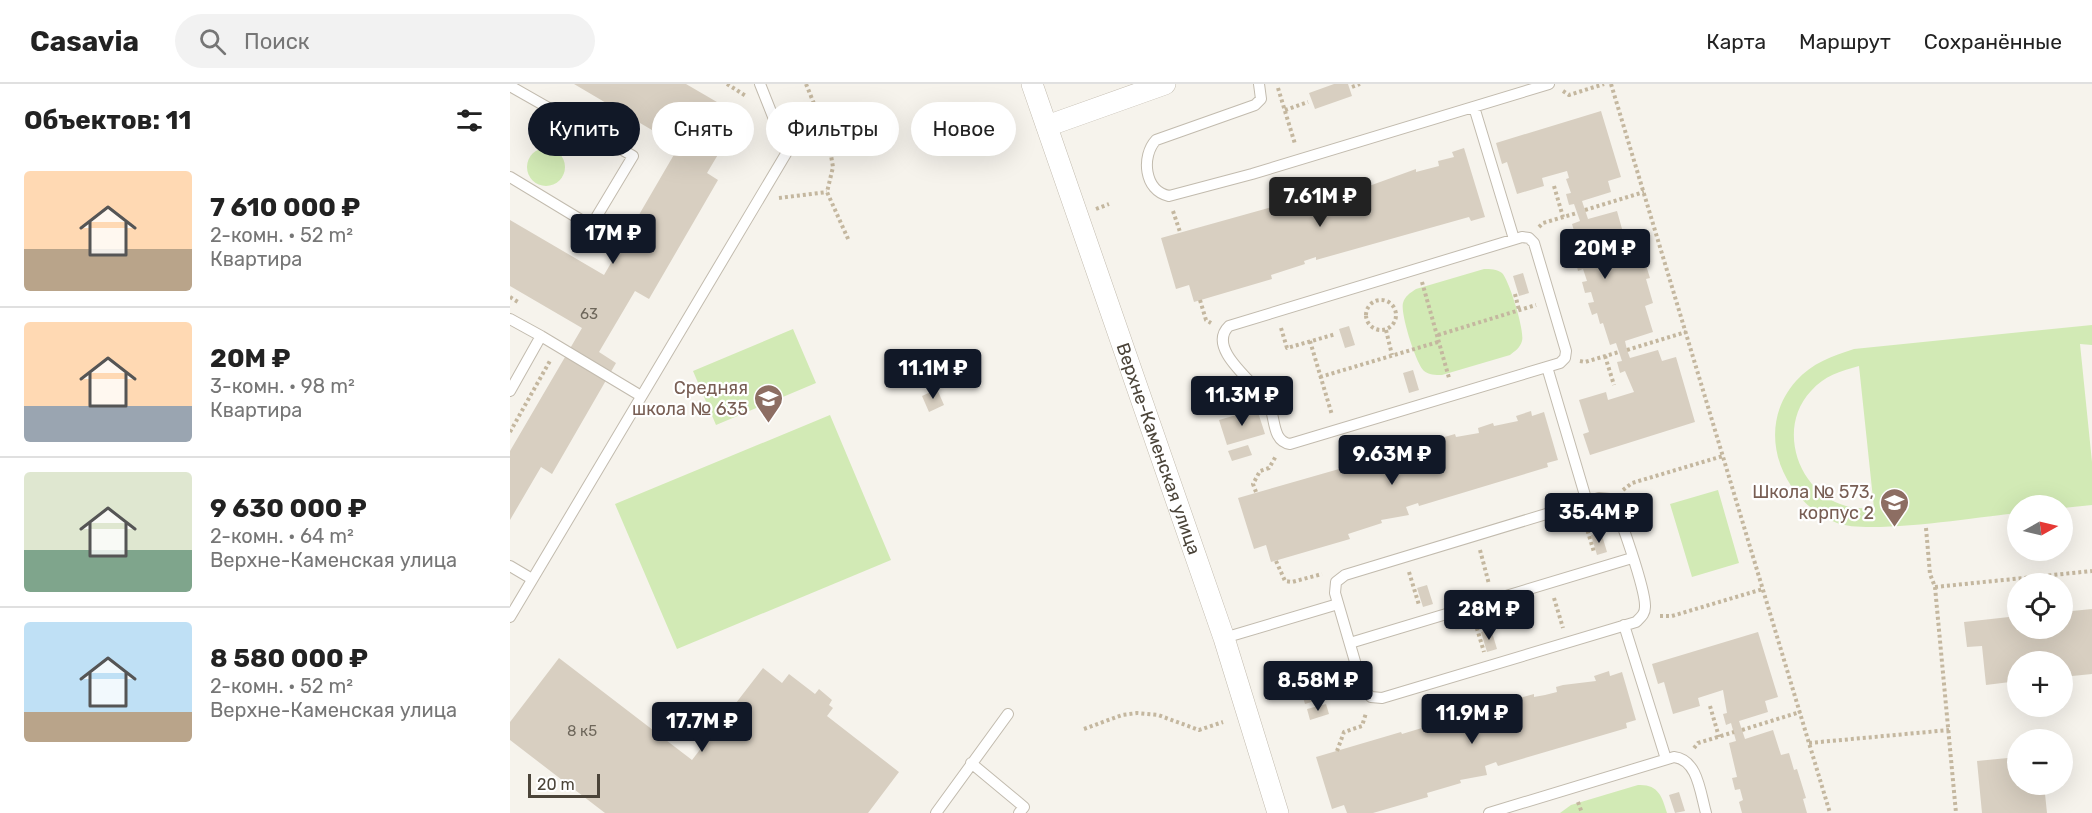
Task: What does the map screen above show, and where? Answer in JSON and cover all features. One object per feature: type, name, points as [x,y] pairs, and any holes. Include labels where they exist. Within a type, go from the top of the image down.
[{"type":"street","name":"Верхне-Каменская улица","points":[[1032,84],[1224,638],[1278,813]]},
{"type":"street","points":[[1047,126],[1165,84]]},
{"type":"lane","points":[[510,617],[787,152],[760,84]]},
{"type":"lane","points":[[1259,84],[1261,99],[1255,105],[1156,140],[1148,149],[1145,162],[1153,187],[1160,194],[1168,196],[1300,159],[1549,84]]},
{"type":"lane","points":[[510,86],[633,156],[591,226],[510,177]]},
{"type":"lane","points":[[1474,106],[1514,239]]},
{"type":"lane","points":[[1529,238],[1534,243],[1566,351],[1565,358],[1547,367],[1290,444],[1283,443],[1278,438],[1268,402],[1229,358],[1222,338],[1228,326],[1514,239],[1529,238]]},
{"type":"lane","points":[[510,319],[641,396]]},
{"type":"lane","points":[[510,391],[541,336]]},
{"type":"lane","points":[[1547,367],[1583,503]]},
{"type":"lane","points":[[1599,498],[1610,499],[1617,508],[1646,604],[1644,614],[1636,622],[1382,698],[1371,697],[1364,689],[1335,593],[1336,582],[1345,575],[1599,498]]},
{"type":"lane","points":[[1350,643],[1632,558]]},
{"type":"lane","points":[[510,566],[532,579]]},
{"type":"lane","points":[[1224,638],[1338,604]]},
{"type":"lane","points":[[1624,625],[1666,759]]},
{"type":"lane","points":[[936,813],[1008,714]]},
{"type":"lane","points":[[1489,813],[1674,757],[1685,759],[1692,766],[1706,813]]},
{"type":"lane","points":[[971,764],[1024,807],[1019,813]]},
{"type":"path","points":[[806,84],[828,138],[833,167],[827,192],[849,241]]},
{"type":"path","points":[[1277,84],[1300,159]]},
{"type":"path","points":[[1352,87],[1360,84]]},
{"type":"path","points":[[1560,89],[1569,94],[1604,84]]},
{"type":"path","points":[[1611,84],[1830,813]]},
{"type":"path","points":[[1285,110],[1308,102]]},
{"type":"path","points":[[1554,186],[1563,217]]},
{"type":"path","points":[[760,197],[779,198],[827,192]]},
{"type":"path","points":[[1585,210],[1644,192]]},
{"type":"path","points":[[1529,238],[1543,223],[1577,213]]},
{"type":"path","points":[[1423,287],[1447,374]]},
{"type":"path","points":[[1515,294],[1519,310]]},
{"type":"path","points":[[1200,300],[1206,320],[1224,330]]},
{"type":"path","points":[[1376,301],[1384,301],[1395,310],[1392,326],[1386,330],[1371,327],[1367,320],[1369,306],[1376,301]]},
{"type":"path","points":[[1438,335],[1534,306]]},
{"type":"path","points":[[1386,330],[1392,355]]},
{"type":"path","points":[[1282,332],[1287,348],[1336,334]]},
{"type":"path","points":[[1627,350],[1686,332]]},
{"type":"path","points":[[1310,341],[1332,414]]},
{"type":"path","points":[[1320,377],[1437,342]]},
{"type":"path","points":[[1565,358],[1585,362],[1619,352]]},
{"type":"path","points":[[1605,356],[1614,385]]},
{"type":"path","points":[[1256,492],[1253,484],[1260,471],[1269,468],[1283,443]]},
{"type":"path","points":[[1610,499],[1632,483],[1723,456]]},
{"type":"path","points":[[1583,503],[1599,568]]},
{"type":"path","points":[[1926,528],[1930,574],[1935,587],[1956,813]]},
{"type":"path","points":[[1476,535],[1493,600]]},
{"type":"path","points":[[1404,557],[1423,621]]},
{"type":"path","points":[[1276,561],[1285,581],[1292,582],[1321,573],[1336,582]]},
{"type":"path","points":[[1935,587],[2092,571]]},
{"type":"path","points":[[1550,583],[1567,642]]},
{"type":"path","points":[[1644,614],[1672,616],[1763,589]]},
{"type":"path","points":[[1470,607],[1488,666]]},
{"type":"path","points":[[1337,751],[1344,732],[1362,726],[1371,697]]},
{"type":"path","points":[[1710,706],[1719,737]]},
{"type":"path","points":[[1742,730],[1800,712]]},
{"type":"path","points":[[1084,729],[1122,714],[1137,713],[1158,715],[1199,730],[1223,722]]},
{"type":"path","points":[[1809,743],[1948,730]]},
{"type":"path","points":[[1685,759],[1698,743],[1734,732]]},
{"type":"path","points":[[1579,803],[1582,813]]},
{"type":"green space","points":[[531,156],[561,156],[564,160],[564,174],[553,185],[539,185],[528,174],[528,160]]},
{"type":"green space","points":[[1484,269],[1498,271],[1505,278],[1521,327],[1520,346],[1510,355],[1442,375],[1424,371],[1417,359],[1406,327],[1403,309],[1405,298],[1416,289]]},
{"type":"green space","points":[[2092,325],[2092,345],[2080,344],[2092,462],[2092,505],[2073,507],[2073,495],[2007,495],[2007,514],[1924,524],[1873,527],[1837,523],[1817,513],[1788,481],[1779,462],[1775,441],[1776,420],[1783,400],[1796,381],[1809,369],[1838,354],[1854,349]],"holes":[[[1859,366],[1874,508],[1856,508],[1829,499],[1815,488],[1797,458],[1794,440],[1795,423],[1800,406],[1811,391],[1821,381]]]},
{"type":"green space","points":[[793,329],[816,383],[716,425],[693,371]]},
{"type":"green space","points":[[830,415],[891,560],[677,649],[615,504]]},
{"type":"green space","points":[[1718,490],[1739,563],[1692,577],[1670,504]]},
{"type":"green space","points":[[1638,785],[1655,789],[1667,813],[1560,813],[1571,805]]},
{"type":"building","points":[[574,84],[686,84],[717,102],[652,102],[652,130],[640,123],[640,102],[604,102]]},
{"type":"building","points":[[1334,84],[1348,84],[1352,96],[1315,109],[1309,93]]},
{"type":"building","points":[[1601,111],[1621,177],[1608,181],[1611,192],[1582,201],[1588,219],[1617,211],[1624,236],[1632,234],[1637,251],[1641,249],[1650,278],[1646,279],[1653,303],[1645,306],[1653,332],[1625,341],[1627,350],[1630,358],[1658,350],[1662,361],[1676,357],[1695,422],[1590,455],[1583,434],[1589,432],[1579,400],[1606,392],[1608,400],[1634,392],[1625,371],[1620,373],[1617,362],[1622,361],[1616,343],[1610,345],[1597,313],[1592,315],[1588,303],[1594,302],[1591,292],[1585,293],[1582,282],[1587,281],[1583,269],[1578,271],[1575,259],[1582,257],[1572,224],[1580,221],[1574,204],[1569,205],[1566,194],[1571,193],[1566,179],[1569,178],[1567,171],[1542,178],[1544,186],[1517,194],[1507,162],[1502,164],[1496,143]]},
{"type":"building","points":[[1464,148],[1485,217],[1471,221],[1469,217],[1316,260],[1316,257],[1304,261],[1305,264],[1271,275],[1272,279],[1194,302],[1189,285],[1176,289],[1161,238],[1290,202],[1302,202],[1331,193],[1332,199],[1355,192],[1354,187],[1368,183],[1369,186],[1416,169],[1416,172],[1439,166],[1438,161],[1454,157],[1452,152]]},
{"type":"building","points":[[673,156],[717,156],[707,173],[718,180],[649,299],[635,291],[599,352],[616,363],[552,474],[541,467],[510,520],[510,451],[582,328],[510,286],[510,220],[604,275]]},
{"type":"building","points":[[1523,273],[1529,293],[1519,296],[1513,276]]},
{"type":"building","points":[[1349,326],[1355,345],[1345,348],[1339,329]]},
{"type":"building","points":[[1413,370],[1419,390],[1409,393],[1403,373]]},
{"type":"building","points":[[937,389],[944,405],[929,412],[922,396]]},
{"type":"building","points":[[1257,409],[1265,434],[1227,445],[1219,420]]},
{"type":"building","points":[[1531,411],[1532,416],[1544,412],[1558,460],[1547,463],[1548,467],[1419,506],[1418,503],[1406,507],[1409,515],[1381,520],[1382,523],[1348,534],[1350,539],[1271,562],[1266,545],[1254,549],[1238,498],[1367,461],[1379,460],[1379,463],[1404,455],[1403,450],[1417,446],[1418,449],[1443,444],[1441,438],[1455,434],[1456,437],[1479,433],[1478,428],[1493,423],[1494,426],[1518,421],[1516,416]]},
{"type":"building","points":[[1248,445],[1252,455],[1232,461],[1228,451]]},
{"type":"building","points":[[1601,532],[1607,552],[1597,555],[1591,535]]},
{"type":"building","points":[[1427,585],[1433,604],[1423,607],[1417,588]]},
{"type":"building","points":[[2092,609],[2092,674],[2073,676],[2073,651],[2007,651],[2007,682],[1986,685],[1982,646],[1967,647],[1964,622],[2007,617],[2007,639],[2073,639],[2073,611]]},
{"type":"building","points":[[1491,629],[1497,649],[1487,652],[1481,632]]},
{"type":"building","points":[[1758,632],[1778,697],[1765,701],[1768,712],[1739,721],[1745,739],[1773,730],[1781,755],[1789,753],[1794,770],[1797,769],[1806,798],[1803,799],[1807,813],[1742,813],[1739,802],[1743,800],[1740,789],[1735,790],[1732,778],[1737,777],[1729,743],[1736,741],[1731,723],[1726,725],[1723,714],[1727,713],[1723,690],[1698,698],[1700,706],[1673,714],[1664,682],[1658,684],[1652,664]]},
{"type":"building","points":[[559,658],[692,760],[763,668],[782,683],[789,674],[815,694],[819,689],[832,700],[829,705],[833,708],[827,716],[899,772],[868,813],[605,813],[510,740],[510,722]]},
{"type":"building","points":[[1336,667],[1343,692],[1305,704],[1297,678]]},
{"type":"building","points":[[1609,671],[1610,676],[1622,672],[1636,720],[1626,723],[1627,728],[1498,766],[1496,762],[1485,766],[1487,775],[1460,780],[1461,783],[1427,793],[1428,797],[1373,813],[1347,813],[1344,805],[1332,809],[1316,757],[1401,732],[1402,734],[1445,721],[1457,719],[1458,722],[1483,715],[1481,710],[1521,703],[1519,698],[1557,692],[1556,687],[1563,685],[1596,681],[1594,676]]},
{"type":"building","points":[[1326,704],[1329,714],[1310,720],[1307,709]]},
{"type":"building","points":[[2007,758],[2007,795],[2045,795],[2047,813],[1982,813],[1977,761]]},
{"type":"building","points":[[1679,792],[1685,811],[1675,813],[1669,795]]},
{"type":"place","name":"Средняя школа № 635","points":[[769,424]]},
{"type":"place","name":"Школа № 573, корпус 2","points":[[1895,528]]}]
